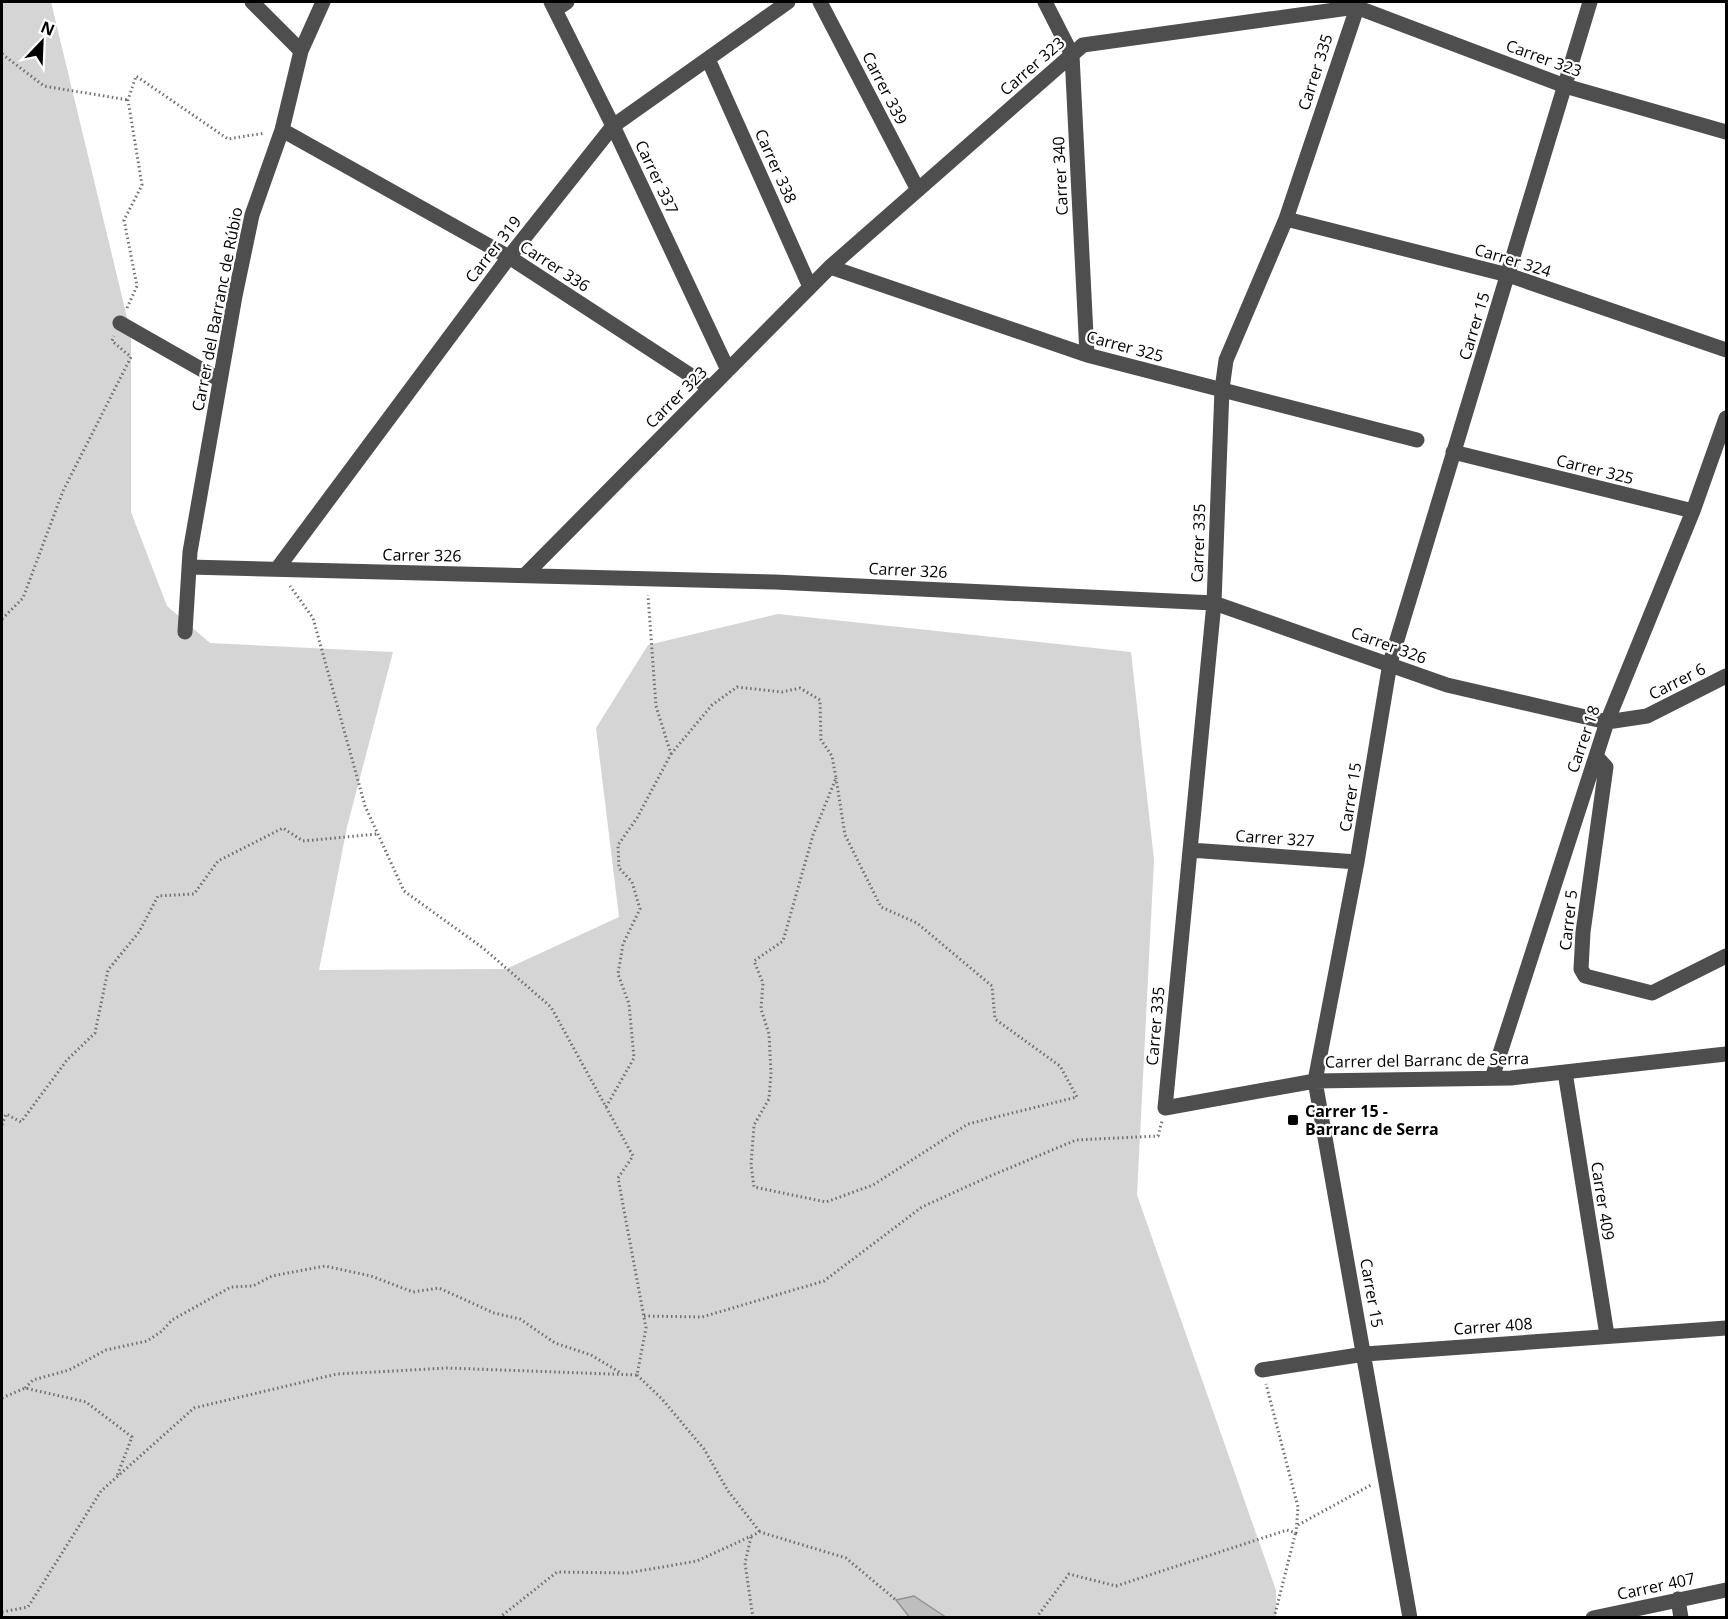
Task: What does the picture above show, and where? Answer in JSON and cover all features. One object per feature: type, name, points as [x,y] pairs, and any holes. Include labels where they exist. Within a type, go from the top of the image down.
[{"type":"street","points":[[252,2],[302,51]]},
{"type":"street","name":"Carrer del Barranc de Rúbio","points":[[185,632],[189,567],[220,380],[252,215],[282,130],[302,51],[323,2]]},
{"type":"street","name":"Carrer 319","points":[[277,569],[509,257],[614,126],[788,2]]},
{"type":"street","name":"Carrer 339","points":[[820,2],[918,190]]},
{"type":"street","name":"Carrer 340","points":[[1045,2],[1072,55],[1087,355]]},
{"type":"street","name":"Carrer 15","points":[[1410,1617],[1315,1081],[1357,862],[1390,663],[1590,2]]},
{"type":"street","name":"Carrer 323","points":[[525,575],[830,267],[1083,45],[1354,3],[1565,86],[1726,132]]},
{"type":"street","name":"Carrer 335","points":[[1165,1108],[1214,603],[1222,389],[1226,360],[1286,219],[1354,3]]},
{"type":"street","name":"Carrer 337","points":[[558,4],[728,370]]},
{"type":"street","name":"Carrer 338","points":[[708,59],[810,287]]},
{"type":"street","name":"Carrer 336","points":[[282,130],[509,257],[710,388]]},
{"type":"street","name":"Carrer 324","points":[[1286,219],[1508,275],[1726,350]]},
{"type":"street","name":"Carrer 325","points":[[830,267],[1087,355],[1417,440]]},
{"type":"street","points":[[120,323],[220,380]]},
{"type":"street","name":"Carrer 18","points":[[1492,1078],[1607,722],[1693,511],[1726,418]]},
{"type":"street","name":"Carrer 325","points":[[1453,452],[1693,511]]},
{"type":"street","name":"Carrer 326","points":[[189,567],[775,582],[1214,603],[1390,663],[1447,685],[1607,722]]},
{"type":"street","name":"Carrer 6","points":[[1607,722],[1647,716],[1726,676]]},
{"type":"street","name":"Carrer 5","points":[[1596,756],[1606,767],[1583,932],[1581,969],[1586,976],[1652,993],[1726,956]]},
{"type":"street","name":"Carrer 327","points":[[1190,850],[1357,862]]},
{"type":"street","name":"Carrer del Barranc de Serra","points":[[1165,1108],[1315,1081],[1492,1078],[1726,1054]]},
{"type":"street","name":"Carrer 409","points":[[1565,1072],[1607,1335]]},
{"type":"street","name":"Carrer 408","points":[[1262,1370],[1365,1354],[1726,1328]]},
{"type":"street","name":"Carrer 407","points":[[1593,1617],[1726,1590]]},
{"type":"street","points":[[1678,1599],[1681,1617]]},
{"type":"path","points":[[2,54],[44,86],[128,100]]},
{"type":"path","points":[[2,619],[23,598],[63,491],[131,357],[112,341],[137,286],[124,220],[142,185],[128,100],[136,76],[228,139],[282,130]]},
{"type":"path","points":[[277,569],[313,618],[364,806],[404,891],[483,948],[551,1007],[633,1156],[618,1178],[646,1328],[637,1375]]},
{"type":"path","points":[[647,578],[656,706],[671,754]]},
{"type":"path","points":[[606,1107],[634,1058],[629,1004],[618,974],[623,944],[640,909],[632,882],[618,868],[618,845],[637,818],[671,754],[712,705],[737,687],[782,692],[800,688],[820,700],[820,740],[832,756],[836,778],[845,835],[881,907],[917,923],[992,986],[995,1019],[1060,1066],[1077,1097],[968,1124],[873,1185],[826,1202],[754,1187],[751,1165],[754,1125],[769,1099],[771,1073],[769,1034],[761,1009],[763,983],[754,961],[783,942],[813,835],[836,778]]},
{"type":"path","points":[[2,1125],[6,1114],[21,1122],[67,1060],[94,1033],[108,970],[139,932],[158,896],[194,894],[218,861],[283,828],[303,840],[377,834]]},
{"type":"path","points":[[644,1316],[702,1317],[824,1281],[922,1207],[988,1177],[1076,1140],[1158,1136],[1165,1108]]},
{"type":"path","points":[[2,1398],[25,1388],[33,1380],[69,1370],[106,1350],[147,1341],[162,1331],[172,1320],[231,1287],[253,1286],[272,1276],[325,1266],[371,1276],[413,1292],[439,1288],[494,1313],[520,1319],[555,1343],[591,1355],[622,1374]]},
{"type":"path","points":[[2,1612],[28,1607],[101,1491],[194,1408],[337,1374],[447,1368],[637,1375],[704,1449],[728,1491],[760,1532],[846,1558],[896,1600]]},
{"type":"path","points":[[1262,1370],[1298,1507],[1296,1533]]},
{"type":"path","points":[[25,1388],[86,1402],[132,1437],[116,1478]]},
{"type":"path","points":[[1274,1617],[1298,1523],[1386,1478]]},
{"type":"path","points":[[1036,1617],[1069,1574],[1116,1586],[1287,1530],[1296,1533]]},
{"type":"path","points":[[499,1617],[557,1572],[627,1573],[697,1561],[760,1532]]},
{"type":"path","points":[[752,1536],[745,1563],[753,1617]]},
{"type":"shaded area","points":[[2,2],[51,2],[131,334],[131,512],[167,606],[210,643],[393,652],[347,827],[319,970],[506,969],[619,917],[596,728],[648,645],[778,614],[1131,652],[1154,860],[1137,1195],[1276,1590],[1276,1617],[2,1618]]},
{"type":"building","points":[[914,1596],[947,1618],[910,1618],[896,1600]]},
{"type":"place","name":"Carrer 15 - Barranc de Serra","points":[[1293,1120]]}]
